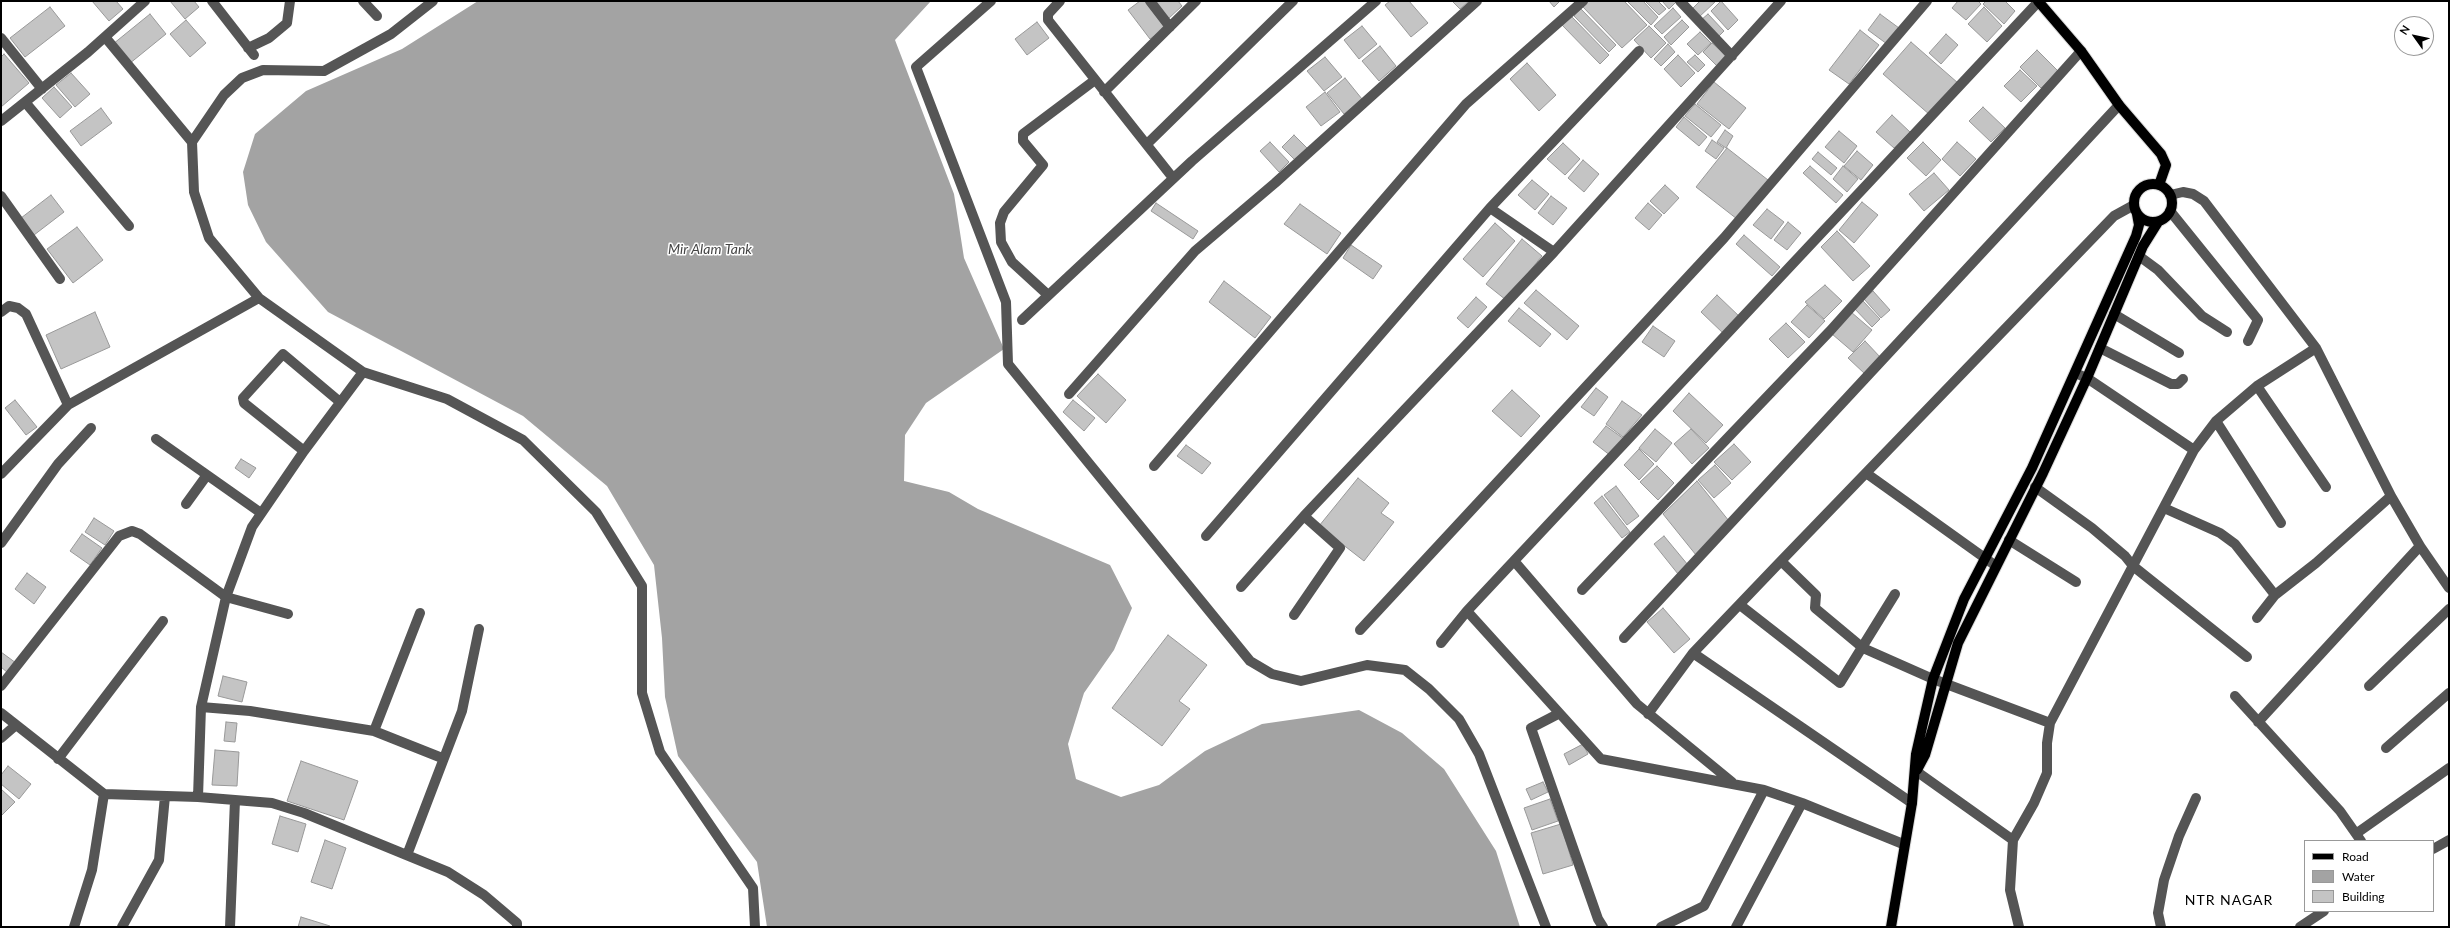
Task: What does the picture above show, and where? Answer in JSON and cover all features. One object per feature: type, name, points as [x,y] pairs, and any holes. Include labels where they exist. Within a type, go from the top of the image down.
[{"type":"main road","points":[[2039,1],[2081,51],[2119,105],[2161,154],[2166,165],[2159,185]]},
{"type":"main road","points":[[1891,927],[1903,844],[1912,803],[1916,771],[1916,754],[1921,725],[1933,679],[1950,631],[1984,559],[2032,468],[2136,236],[2138,225],[2135,209],[2136,196],[2141,188],[2150,184],[2159,185],[2170,195],[2172,203],[2170,211],[2165,218],[2158,222],[2139,256],[2087,378],[2035,488],[1958,643],[1925,755],[1916,771]]},
{"type":"main road","points":[[2135,209],[2142,219],[2158,222]]},
{"type":"street","points":[[1,122],[105,37],[145,1]]},
{"type":"street","points":[[212,1],[251,51],[287,23],[290,1]]},
{"type":"street","points":[[363,1],[377,16]]},
{"type":"street","points":[[433,1],[391,34],[324,71],[263,70],[242,78],[224,95],[192,142],[194,192],[209,238],[259,298],[363,372],[447,399],[523,440],[596,512],[642,586],[642,693],[660,752],[753,888],[755,927]]},
{"type":"street","points":[[991,1],[916,67],[1006,302],[1008,364],[1250,661],[1272,674],[1301,681],[1367,664],[1405,670],[1429,688],[1459,719],[1479,754],[1546,927]]},
{"type":"street","points":[[1060,1],[1048,14],[1048,20],[1173,178]]},
{"type":"street","points":[[1150,1],[1170,27]]},
{"type":"street","points":[[1104,92],[1196,1]]},
{"type":"street","points":[[1147,144],[1293,1]]},
{"type":"street","points":[[1022,320],[1173,178],[1376,1]]},
{"type":"street","points":[[1069,394],[1195,251],[1275,183],[1477,1]]},
{"type":"street","points":[[1154,466],[1466,104],[1583,1]]},
{"type":"street","points":[[1680,1],[1732,56]]},
{"type":"street","points":[[1241,587],[1304,516],[1554,252],[1781,1]]},
{"type":"street","points":[[1360,630],[1724,238],[1926,1]]},
{"type":"street","points":[[1441,643],[1467,611],[1515,562],[2039,1]]},
{"type":"street","points":[[105,37],[192,142]]},
{"type":"street","points":[[1,38],[42,89]]},
{"type":"street","points":[[1206,536],[1490,208],[1639,51]]},
{"type":"street","points":[[1582,590],[1830,331],[2081,51]]},
{"type":"street","points":[[1048,295],[1012,262],[1001,242],[1000,223],[1004,212],[1043,166],[1023,141],[1024,134],[1095,80]]},
{"type":"street","points":[[25,102],[129,226]]},
{"type":"street","points":[[1624,638],[2119,105]]},
{"type":"street","points":[[2170,195],[2183,192],[2193,194],[2204,201],[2316,348],[2391,496],[2420,546],[2449,588]]},
{"type":"street","points":[[1,196],[60,278]]},
{"type":"street","points":[[1490,208],[1554,252]]},
{"type":"street","points":[[1648,714],[1693,653],[1781,561],[2114,216],[2135,209]]},
{"type":"street","points":[[2170,211],[2258,320],[2248,341]]},
{"type":"street","points":[[2139,256],[2158,270],[2202,316],[2227,332]]},
{"type":"street","points":[[1,474],[68,404],[259,298]]},
{"type":"street","points":[[1,312],[9,306],[18,308],[26,314],[68,404]]},
{"type":"street","points":[[2114,314],[2179,353]]},
{"type":"street","points":[[2100,348],[2171,384],[2178,384],[2183,379]]},
{"type":"street","points":[[2019,927],[2010,890],[2013,840],[2034,804],[2047,773],[2047,743],[2050,723],[2194,450],[2216,421],[2257,386],[2316,348]]},
{"type":"street","points":[[304,451],[244,403],[243,398],[283,354],[340,402]]},
{"type":"street","points":[[198,797],[201,708],[226,597],[252,527],[304,451],[363,372]]},
{"type":"street","points":[[2075,373],[2087,378],[2194,450]]},
{"type":"street","points":[[2257,386],[2326,487]]},
{"type":"street","points":[[2216,421],[2281,523]]},
{"type":"street","points":[[1,542],[58,464],[91,428]]},
{"type":"street","points":[[156,439],[261,513]]},
{"type":"street","points":[[1866,474],[1984,559],[1996,566]]},
{"type":"street","points":[[186,504],[207,475]]},
{"type":"street","points":[[2035,488],[2092,528],[2134,566],[2246,657]]},
{"type":"street","points":[[2257,618],[2275,595],[2316,564],[2391,496]]},
{"type":"street","points":[[2164,508],[2220,532],[2235,544],[2275,595]]},
{"type":"street","points":[[1294,615],[1340,548],[1304,516]]},
{"type":"street","points":[[1,686],[119,536],[132,531],[140,534],[226,597],[288,614]]},
{"type":"street","points":[[2009,540],[2076,582]]},
{"type":"street","points":[[2258,722],[2420,546]]},
{"type":"street","points":[[1781,561],[1816,595],[1815,608],[1864,648],[1933,679],[2050,723]]},
{"type":"street","points":[[1515,562],[1637,704],[1733,783]]},
{"type":"street","points":[[1740,605],[1840,683],[1864,648],[1895,594]]},
{"type":"street","points":[[2369,686],[2449,609]]},
{"type":"street","points":[[1467,611],[1558,714],[1601,759],[1764,790],[1802,803],[1903,844]]},
{"type":"street","points":[[374,732],[420,613]]},
{"type":"street","points":[[58,759],[163,621]]},
{"type":"street","points":[[407,855],[442,758],[462,711],[479,629]]},
{"type":"street","points":[[1693,653],[1912,803]]},
{"type":"street","points":[[2386,748],[2449,693]]},
{"type":"street","points":[[2235,696],[2340,811],[2359,837],[2449,768]]},
{"type":"street","points":[[201,708],[250,711],[374,732],[442,758]]},
{"type":"street","points":[[1,713],[104,794],[198,797],[272,803],[304,813],[448,872],[472,887],[518,926]]},
{"type":"street","points":[[1558,714],[1530,728],[1598,919],[1603,927]]},
{"type":"street","points":[[1,738],[16,725]]},
{"type":"street","points":[[1916,771],[2013,840]]},
{"type":"street","points":[[1661,927],[1704,906],[1764,790]]},
{"type":"street","points":[[74,927],[92,870],[104,794]]},
{"type":"street","points":[[122,927],[158,860],[165,796]]},
{"type":"street","points":[[2161,927],[2158,913],[2164,880],[2179,836],[2196,798]]},
{"type":"street","points":[[230,927],[235,800]]},
{"type":"street","points":[[1736,927],[1802,803]]},
{"type":"street","points":[[2434,848],[2449,840]]},
{"type":"street","points":[[2300,927],[2322,912]]},
{"type":"water","name":"Mir Alam Tank","points":[[478,1],[931,1],[895,40],[954,194],[964,258],[1004,349],[926,403],[905,435],[904,481],[949,492],[978,509],[1110,565],[1132,608],[1114,650],[1084,693],[1068,744],[1076,779],[1121,797],[1159,785],[1205,751],[1262,724],[1359,710],[1402,733],[1444,769],[1496,851],[1520,927],[767,927],[757,862],[678,756],[665,697],[662,638],[654,565],[607,486],[523,416],[328,312],[266,242],[248,205],[243,172],[255,134],[306,91],[402,49]]},
{"type":"building","points":[[92,1],[116,1],[123,9],[109,21]]},
{"type":"building","points":[[170,1],[194,1],[199,7],[185,19]]},
{"type":"building","points":[[1140,1],[1145,1],[1165,28],[1150,39],[1128,10]]},
{"type":"building","points":[[1152,1],[1178,1],[1182,6],[1168,19]]},
{"type":"building","points":[[1390,1],[1409,1],[1428,23],[1411,37],[1385,5]]},
{"type":"building","points":[[1452,1],[1469,1],[1460,9]]},
{"type":"building","points":[[1549,1],[1560,1],[1554,7]]},
{"type":"building","points":[[1589,1],[1624,1],[1647,25],[1622,48],[1583,7]]},
{"type":"building","points":[[1627,1],[1643,1],[1658,17],[1651,25]]},
{"type":"building","points":[[1645,1],[1658,1],[1666,9],[1659,15]]},
{"type":"building","points":[[1662,1],[1676,1],[1676,2],[1669,9]]},
{"type":"building","points":[[1700,1],[1715,2],[1698,18],[1691,10]]},
{"type":"building","points":[[1721,1],[1738,20],[1728,30],[1711,11]]},
{"type":"building","points":[[1958,1],[1978,1],[1981,4],[1966,20],[1952,8]]},
{"type":"building","points":[[1986,1],[2005,1],[2015,11],[2004,24],[1983,4]]},
{"type":"building","points":[[50,7],[65,26],[25,57],[10,38]]},
{"type":"building","points":[[1984,7],[2002,26],[1987,42],[1968,24]]},
{"type":"building","points":[[1673,8],[1681,17],[1662,34],[1654,26]]},
{"type":"building","points":[[1581,9],[1616,45],[1609,52],[1574,16]]},
{"type":"building","points":[[150,14],[166,34],[129,64],[113,44]]},
{"type":"building","points":[[1708,14],[1724,31],[1718,37],[1701,20]]},
{"type":"building","points":[[1880,14],[1899,28],[1887,44],[1868,30]]},
{"type":"building","points":[[1571,16],[1609,55],[1600,64],[1562,25]]},
{"type":"building","points":[[186,20],[206,43],[190,57],[170,34]]},
{"type":"building","points":[[1682,20],[1689,27],[1671,45],[1664,37]]},
{"type":"building","points":[[1037,22],[1049,38],[1027,55],[1015,39]]},
{"type":"building","points":[[1362,26],[1377,44],[1359,59],[1344,40]]},
{"type":"building","points":[[1649,26],[1666,43],[1651,58],[1634,40]]},
{"type":"building","points":[[1860,30],[1879,45],[1849,84],[1829,70]]},
{"type":"building","points":[[1700,32],[1711,43],[1698,55],[1687,44]]},
{"type":"building","points":[[1946,34],[1958,45],[1941,64],[1929,53]]},
{"type":"building","points":[[1911,42],[1958,83],[1930,115],[1883,74]]},
{"type":"building","points":[[1712,43],[1727,56],[1717,66],[1703,52]]},
{"type":"building","points":[[1668,44],[1675,52],[1661,66],[1654,59]]},
{"type":"building","points":[[1380,46],[1396,66],[1379,81],[1362,61]]},
{"type":"building","points":[[2037,50],[2058,71],[2041,88],[2020,67]]},
{"type":"building","points":[[4,54],[29,83],[1,107],[1,57]]},
{"type":"building","points":[[1678,55],[1695,73],[1681,87],[1664,69]]},
{"type":"building","points":[[1695,55],[1705,65],[1698,72],[1687,62]]},
{"type":"building","points":[[1325,57],[1342,77],[1324,91],[1307,71]]},
{"type":"building","points":[[1527,63],[1556,95],[1539,111],[1510,79]]},
{"type":"building","points":[[2020,70],[2037,86],[2021,102],[2004,86]]},
{"type":"building","points":[[71,73],[90,94],[75,107],[56,85]]},
{"type":"building","points":[[1345,78],[1362,99],[1344,114],[1327,93]]},
{"type":"building","points":[[1714,82],[1746,108],[1729,129],[1697,104]]},
{"type":"building","points":[[54,87],[72,107],[60,118],[42,98]]},
{"type":"building","points":[[1325,92],[1340,112],[1321,126],[1306,107]]},
{"type":"building","points":[[1695,104],[1721,125],[1711,137],[1685,116]]},
{"type":"building","points":[[1983,107],[2005,128],[1991,142],[1969,121]]},
{"type":"building","points":[[101,108],[112,123],[81,146],[70,131]]},
{"type":"building","points":[[1892,115],[1910,132],[1894,148],[1876,132]]},
{"type":"building","points":[[1684,117],[1707,137],[1699,146],[1676,127]]},
{"type":"building","points":[[1725,130],[1733,136],[1726,148],[1717,142]]},
{"type":"building","points":[[1839,131],[1857,146],[1844,163],[1825,147]]},
{"type":"building","points":[[1294,135],[1309,150],[1297,162],[1282,147]]},
{"type":"building","points":[[1712,140],[1724,148],[1716,159],[1705,151]]},
{"type":"building","points":[[1270,142],[1289,162],[1279,172],[1260,151]]},
{"type":"building","points":[[1923,142],[1941,160],[1926,176],[1907,158]]},
{"type":"building","points":[[1957,142],[1976,159],[1960,176],[1942,159]]},
{"type":"building","points":[[1563,143],[1580,159],[1565,175],[1547,159]]},
{"type":"building","points":[[1727,148],[1768,180],[1737,219],[1696,187]]},
{"type":"building","points":[[1857,151],[1873,165],[1861,180],[1844,166]]},
{"type":"building","points":[[1818,152],[1837,168],[1831,175],[1812,159]]},
{"type":"building","points":[[1583,160],[1599,174],[1584,192],[1568,178]]},
{"type":"building","points":[[1810,166],[1843,195],[1836,203],[1803,173]]},
{"type":"building","points":[[1843,166],[1858,179],[1847,192],[1833,179]]},
{"type":"building","points":[[1934,173],[1949,190],[1924,211],[1909,194]]},
{"type":"building","points":[[1532,180],[1549,194],[1535,210],[1518,195]]},
{"type":"building","points":[[1665,185],[1679,198],[1664,214],[1650,201]]},
{"type":"building","points":[[51,195],[64,212],[34,235],[21,218]]},
{"type":"building","points":[[1551,196],[1567,208],[1553,225],[1538,213]]},
{"type":"building","points":[[1862,202],[1878,215],[1854,243],[1839,230]]},
{"type":"building","points":[[1156,203],[1198,231],[1193,239],[1151,211]]},
{"type":"building","points":[[1648,203],[1662,215],[1649,230],[1635,218]]},
{"type":"building","points":[[1300,204],[1341,233],[1327,254],[1284,224]]},
{"type":"building","points":[[1767,209],[1784,222],[1771,239],[1753,225]]},
{"type":"building","points":[[1788,222],[1801,233],[1787,250],[1774,240]]},
{"type":"building","points":[[1495,223],[1515,241],[1483,277],[1463,259]]},
{"type":"building","points":[[77,227],[103,260],[73,283],[47,249]]},
{"type":"building","points":[[1837,231],[1870,266],[1853,281],[1821,247]]},
{"type":"building","points":[[1744,235],[1780,267],[1772,276],[1736,244]]},
{"type":"building","points":[[1522,239],[1542,256],[1506,300],[1486,284]]},
{"type":"building","points":[[1351,245],[1382,266],[1373,279],[1343,258]]},
{"type":"building","points":[[1224,281],[1271,317],[1255,338],[1209,302]]},
{"type":"building","points":[[1825,285],[1842,301],[1824,319],[1805,302]]},
{"type":"building","points":[[1536,290],[1579,326],[1567,340],[1524,303]]},
{"type":"building","points":[[1873,291],[1890,310],[1881,318],[1864,299]]},
{"type":"building","points":[[1717,295],[1741,318],[1725,335],[1701,312]]},
{"type":"building","points":[[1476,297],[1487,307],[1468,328],[1457,318]]},
{"type":"building","points":[[1863,301],[1880,319],[1872,327],[1854,308]]},
{"type":"building","points":[[1807,305],[1825,321],[1809,338],[1791,322]]},
{"type":"building","points":[[1519,308],[1551,334],[1540,347],[1508,321]]},
{"type":"building","points":[[95,312],[110,347],[61,369],[46,335]]},
{"type":"building","points":[[1851,312],[1872,330],[1853,352],[1832,334]]},
{"type":"building","points":[[1786,323],[1805,342],[1788,358],[1769,339]]},
{"type":"building","points":[[1653,326],[1675,341],[1664,357],[1642,342]]},
{"type":"building","points":[[1865,341],[1881,358],[1865,374],[1848,358]]},
{"type":"building","points":[[1098,374],[1126,400],[1106,423],[1077,396]]},
{"type":"building","points":[[1596,388],[1608,397],[1594,416],[1581,407]]},
{"type":"building","points":[[1512,390],[1540,416],[1521,437],[1492,411]]},
{"type":"building","points":[[1689,393],[1723,425],[1706,443],[1673,411]]},
{"type":"building","points":[[15,400],[37,427],[26,435],[5,408]]},
{"type":"building","points":[[1073,400],[1095,418],[1084,431],[1063,412]]},
{"type":"building","points":[[1622,401],[1642,415],[1623,437],[1606,424]]},
{"type":"building","points":[[1606,426],[1624,439],[1611,456],[1593,442]]},
{"type":"building","points":[[1655,429],[1672,443],[1656,462],[1639,448]]},
{"type":"building","points":[[1691,429],[1709,448],[1692,464],[1674,444]]},
{"type":"building","points":[[1734,444],[1751,462],[1732,480],[1714,462]]},
{"type":"building","points":[[1186,445],[1211,463],[1202,474],[1177,456]]},
{"type":"building","points":[[1639,449],[1654,464],[1639,480],[1624,465]]},
{"type":"building","points":[[241,459],[256,468],[249,478],[235,468]]},
{"type":"building","points":[[1715,465],[1731,483],[1714,498],[1698,480]]},
{"type":"building","points":[[1657,466],[1674,483],[1658,500],[1640,482]]},
{"type":"building","points":[[1358,478],[1389,503],[1381,513],[1394,522],[1364,561],[1319,526]]},
{"type":"building","points":[[1697,481],[1729,521],[1696,555],[1663,514]]},
{"type":"building","points":[[1616,486],[1639,516],[1627,525],[1604,495]]},
{"type":"building","points":[[1602,496],[1630,532],[1622,538],[1594,503]]},
{"type":"building","points":[[94,518],[114,531],[105,545],[85,532]]},
{"type":"building","points":[[82,534],[102,548],[90,565],[70,551]]},
{"type":"building","points":[[1664,536],[1688,565],[1678,574],[1654,544]]},
{"type":"building","points":[[27,573],[46,587],[34,604],[15,589]]},
{"type":"building","points":[[1663,608],[1690,639],[1674,653],[1647,622]]},
{"type":"building","points":[[1168,635],[1207,665],[1179,701],[1190,709],[1162,746],[1112,708]]},
{"type":"building","points":[[1,652],[16,663],[8,673],[1,667]]},
{"type":"building","points":[[223,676],[247,682],[242,702],[218,696]]},
{"type":"building","points":[[226,722],[237,723],[235,742],[224,741]]},
{"type":"building","points":[[1583,744],[1588,754],[1569,765],[1564,754]]},
{"type":"building","points":[[215,750],[239,752],[237,786],[212,785]]},
{"type":"building","points":[[301,761],[358,781],[344,820],[287,801]]},
{"type":"building","points":[[8,766],[31,784],[19,799],[1,784],[1,775]]},
{"type":"building","points":[[1543,782],[1548,792],[1531,800],[1526,789]]},
{"type":"building","points":[[1,789],[15,802],[1,816]]},
{"type":"building","points":[[1550,799],[1558,821],[1532,830],[1524,808]]},
{"type":"building","points":[[280,816],[306,824],[298,852],[272,844]]},
{"type":"building","points":[[1561,824],[1573,865],[1543,874],[1531,833]]},
{"type":"building","points":[[325,840],[346,848],[332,889],[311,882]]},
{"type":"building","points":[[301,917],[330,926],[298,927]]},
{"type":"district","name":"NTR NAGAR","points":[[2229,900]]}]
